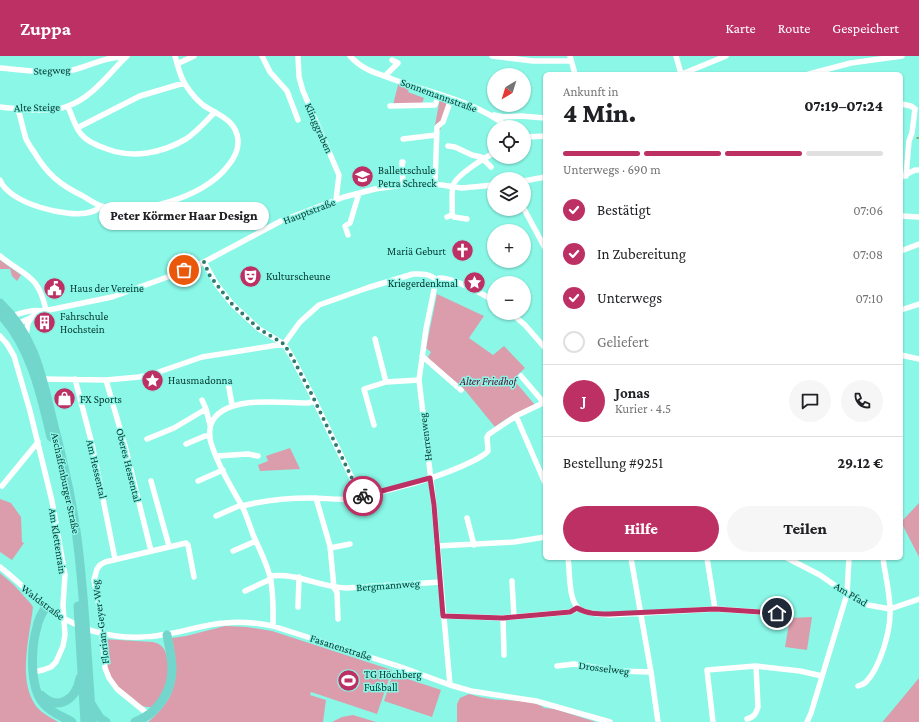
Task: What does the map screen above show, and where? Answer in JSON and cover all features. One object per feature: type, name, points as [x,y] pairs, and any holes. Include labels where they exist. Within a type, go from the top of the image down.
[{"type":"main road","points":[[0,303],[9,320]]},
{"type":"main road","name":"Aschaffenburger Straße","points":[[9,320],[26,335],[35,354],[43,379],[69,490],[77,537],[92,722]]},
{"type":"main road","name":"Aschaffenburger Straße","points":[[9,320],[21,343],[35,378],[63,491],[72,541],[85,722]]},
{"type":"main road","points":[[46,607],[37,626],[34,643],[33,672],[37,692],[43,704],[51,711],[72,722]]},
{"type":"main road","points":[[135,722],[149,715],[162,702],[169,686],[171,677],[171,660],[167,635]]},
{"type":"main road","points":[[37,692],[45,699],[54,703],[68,700],[75,692],[79,683],[81,669]]},
{"type":"main road","points":[[90,703],[100,718],[106,722]]},
{"type":"street","name":"Stegweg","points":[[0,68],[38,72],[68,71],[84,67],[106,58],[126,56]]},
{"type":"street","name":"Alte Steige","points":[[0,106],[18,109],[47,110],[68,107],[84,98],[126,56]]},
{"type":"street","points":[[18,109],[27,140],[42,166],[52,177],[67,188],[101,206],[134,208],[152,206],[172,201],[194,193],[210,183],[223,172],[233,160],[238,148],[238,139],[230,122],[222,115],[203,104],[184,83],[175,56]]},
{"type":"street","points":[[177,64],[194,56]]},
{"type":"street","points":[[262,56],[270,72],[287,91],[298,120]]},
{"type":"street","name":"Klinggraben","points":[[298,56],[299,77],[303,92],[339,175],[336,200]]},
{"type":"street","name":"Sonnemannstraße","points":[[350,56],[371,72],[471,106],[498,120]]},
{"type":"street","points":[[492,56],[533,61],[571,58],[574,72]]},
{"type":"street","points":[[676,56],[681,72]]},
{"type":"street","points":[[687,72],[726,56]]},
{"type":"street","points":[[817,72],[851,63],[902,56]]},
{"type":"street","name":"Sonnemannstraße","points":[[385,76],[398,63],[392,60]]},
{"type":"street","points":[[77,128],[140,96],[184,83]]},
{"type":"street","points":[[390,106],[435,105],[439,94]]},
{"type":"street","points":[[435,184],[437,128],[443,122],[451,99]]},
{"type":"street","points":[[903,104],[917,108],[909,141],[903,177]]},
{"type":"street","points":[[68,107],[77,128],[86,139],[97,146],[125,154],[151,153],[187,139],[215,112]]},
{"type":"street","name":"Sonnemannstraße","points":[[492,116],[496,115],[508,118],[521,116],[543,118]]},
{"type":"street","points":[[402,139],[436,135]]},
{"type":"street","points":[[531,137],[543,136]]},
{"type":"street","points":[[448,146],[455,147],[472,155],[481,157],[491,167]]},
{"type":"street","points":[[467,219],[449,216],[452,187],[455,180],[487,157]]},
{"type":"street","points":[[403,162],[403,185]]},
{"type":"street","points":[[903,177],[915,170],[919,170]]},
{"type":"street","points":[[531,179],[543,177]]},
{"type":"street","points":[[0,180],[2,186],[21,199],[43,209],[64,214],[89,213],[95,211],[101,206]]},
{"type":"street","name":"Hauptstraße","points":[[9,320],[31,318],[45,311],[112,297],[173,275],[204,262],[281,221],[359,193],[403,185],[435,184],[452,187],[474,188],[487,186]]},
{"type":"street","points":[[348,235],[345,226],[350,223],[359,193]]},
{"type":"street","points":[[528,216],[543,244]]},
{"type":"street","points":[[903,216],[919,217]]},
{"type":"street","points":[[903,250],[919,244]]},
{"type":"street","points":[[0,256],[35,282],[43,295],[45,311]]},
{"type":"street","points":[[204,262],[210,276],[232,304],[259,329],[284,344],[315,401],[361,497]]},
{"type":"street","points":[[43,379],[106,380],[153,374],[202,356],[284,344],[300,322],[311,312],[326,302],[413,274],[432,276],[436,280],[439,278],[446,279],[477,291],[487,297]]},
{"type":"street","name":"Herrenweg","points":[[436,280],[419,380],[434,505],[450,685]]},
{"type":"street","points":[[903,309],[919,304]]},
{"type":"street","name":"Hauptstraße","points":[[9,320],[36,309],[45,311]]},
{"type":"street","points":[[26,335],[28,323],[31,318]]},
{"type":"street","points":[[520,320],[543,346]]},
{"type":"street","name":"Am Klettenrain","points":[[0,336],[14,356],[38,442],[52,501],[65,575],[63,605],[65,635],[63,646],[56,662],[51,667],[33,672]]},
{"type":"street","points":[[375,339],[386,382]]},
{"type":"street","points":[[903,355],[919,359]]},
{"type":"street","points":[[422,356],[461,390]]},
{"type":"street","points":[[521,376],[543,400]]},
{"type":"street","name":"Am Hessental","points":[[75,379],[92,444],[115,559]]},
{"type":"street","name":"Oberes Hessental","points":[[106,380],[125,446],[151,551]]},
{"type":"street","points":[[374,425],[364,389],[386,382],[419,380]]},
{"type":"street","points":[[228,382],[232,405]]},
{"type":"street","points":[[202,400],[210,425],[210,436],[217,456],[241,505],[270,578],[273,596],[273,626]]},
{"type":"street","points":[[210,425],[219,413],[232,405],[256,402],[308,404],[315,401]]},
{"type":"street","points":[[216,516],[241,505],[270,500],[316,498],[336,500],[361,497],[430,478],[466,464],[485,454],[488,451],[487,437],[489,434],[516,416],[543,403]]},
{"type":"street","points":[[147,439],[174,428],[206,409]]},
{"type":"street","points":[[516,416],[543,478]]},
{"type":"street","points":[[186,444],[205,436],[210,436]]},
{"type":"street","points":[[2,486],[38,442]]},
{"type":"street","points":[[217,456],[248,454],[258,456]]},
{"type":"street","points":[[198,481],[223,470]]},
{"type":"street","points":[[151,482],[169,546]]},
{"type":"street","points":[[316,498],[330,548],[334,588],[337,592],[338,619]]},
{"type":"street","points":[[468,518],[474,544]]},
{"type":"street","points":[[437,546],[514,542],[543,536]]},
{"type":"street","points":[[234,551],[256,540]]},
{"type":"street","name":"Florian-Geyer-Weg","points":[[149,715],[116,689],[105,668],[100,612],[94,575],[100,564],[115,559],[186,543],[188,546],[194,577]]},
{"type":"street","points":[[330,548],[350,544]]},
{"type":"street","points":[[568,560],[573,600],[577,608],[582,611],[596,614],[609,614],[715,609],[777,613]]},
{"type":"street","points":[[631,560],[651,672],[658,722]]},
{"type":"street","points":[[707,560],[715,609]]},
{"type":"street","name":"Am Pfad","points":[[791,560],[820,575],[847,594],[868,605],[890,609],[919,599]]},
{"type":"street","points":[[807,722],[847,594],[849,560]]},
{"type":"street","points":[[858,686],[865,683],[877,664],[887,633],[890,609],[883,560]]},
{"type":"street","name":"Waldstraße","points":[[0,567],[54,613],[68,621],[90,630]]},
{"type":"street","name":"Bergmannweg","points":[[270,578],[282,575],[298,577],[334,588],[441,582]]},
{"type":"street","points":[[298,577],[298,607]]},
{"type":"street","points":[[245,591],[270,578]]},
{"type":"street","points":[[512,581],[514,617]]},
{"type":"street","points":[[443,616],[503,618],[570,612],[577,608]]},
{"type":"street","points":[[503,618],[504,655]]},
{"type":"street","name":"Fasanenstraße","points":[[90,630],[112,635],[137,637],[167,635],[206,625],[226,622],[262,624],[273,626],[401,667],[471,691],[536,701],[610,722]]},
{"type":"street","name":"Drosselweg","points":[[557,666],[574,664],[618,671],[651,672]]},
{"type":"street","points":[[713,722],[707,670],[756,666],[800,671],[822,676]]},
{"type":"street","points":[[746,719],[753,717],[757,713],[756,666]]},
{"type":"green space","points":[[399,81],[410,85],[408,92],[424,98],[422,104],[393,105]]},
{"type":"green space","points":[[440,98],[449,101],[444,120],[434,145],[435,125]]},
{"type":"green space","points":[[0,260],[21,275],[17,281],[12,276],[10,269],[0,269]]},
{"type":"green space","name":"Alter Friedhof","points":[[437,294],[484,316],[469,338],[493,355],[504,346],[525,368],[513,379],[535,405],[506,419],[495,427],[464,389],[430,360],[428,357],[431,352],[426,348]]},
{"type":"green space","points":[[290,448],[300,469],[260,471],[258,465],[268,461],[266,456]]},
{"type":"green space","points":[[0,499],[11,503],[21,517],[22,542],[24,543],[12,560],[0,552]]},
{"type":"green space","points":[[919,503],[919,557],[903,526],[903,520]]},
{"type":"green space","points":[[0,573],[14,585],[33,607],[26,656],[29,693],[39,709],[58,722],[0,722]]},
{"type":"green space","points":[[812,617],[807,650],[785,647],[790,618]]},
{"type":"green space","points":[[225,626],[247,627],[272,631],[392,670],[377,714],[311,692],[310,695],[326,700],[323,722],[148,722],[166,703],[174,684],[176,663],[172,638]]},
{"type":"green space","points":[[102,639],[153,642],[163,647],[167,657],[169,672],[168,678],[161,695],[153,707],[137,705],[109,678]]},
{"type":"green space","points":[[393,674],[441,690],[432,717],[384,701]]},
{"type":"green space","points":[[919,678],[919,722],[882,722],[885,719]]},
{"type":"green space","points":[[469,694],[491,699],[534,703],[544,708],[555,709],[596,722],[457,722],[457,704],[460,698]]},
{"type":"green space","points":[[353,715],[376,722],[332,722],[342,717]]},
{"type":"way so far","points":[[184,270],[204,262],[210,276],[232,304],[259,329],[284,344],[312,395],[361,497],[363,496]]},
{"type":"place","name":"Ballettschule Petra Schreck","points":[[363,176]]},
{"type":"place","name":"Mariä Geburt","points":[[462,251]]},
{"type":"place","name":"Peter Körmer Haar Design","points":[[184,270]]},
{"type":"place","name":"Kulturscheune","points":[[251,276]]},
{"type":"place","name":"Kriegerdenkmal","points":[[474,283]]},
{"type":"place","name":"Haus der Vereine","points":[[54,288]]},
{"type":"place","name":"Fahrschule Hochstein","points":[[45,322]]},
{"type":"place","name":"Hausmadonna","points":[[152,380]]},
{"type":"place","name":"FX Sports","points":[[65,399]]},
{"type":"place","name":"TG Höchberg Fußball","points":[[349,680]]},
{"type":"route","points":[[363,496],[430,478],[434,505],[443,616],[503,618],[570,612],[577,608],[582,611],[596,614],[715,609],[777,613]]}]
